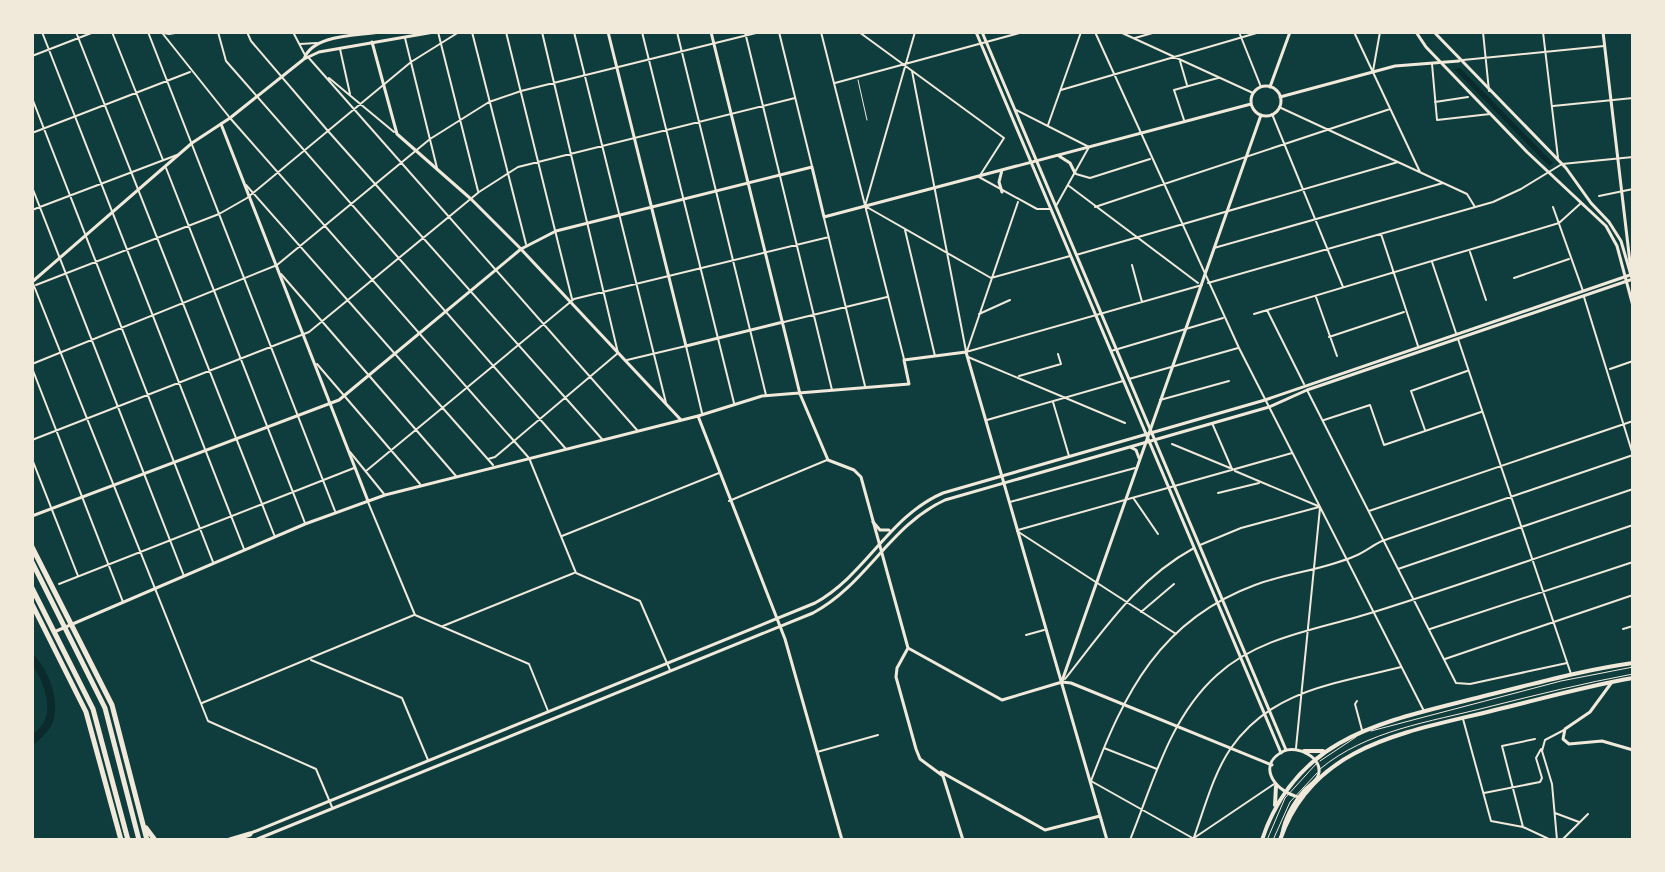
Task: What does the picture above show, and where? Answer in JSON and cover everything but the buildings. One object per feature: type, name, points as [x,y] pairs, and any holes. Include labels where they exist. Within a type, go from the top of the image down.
[{"type":"highway","points":[[32,547],[102,703],[116,745],[139,840]]},
{"type":"highway","points":[[33,565],[49,580]]},
{"type":"highway","points":[[33,565],[102,683],[117,723],[147,840]]},
{"type":"highway","points":[[32,588],[93,709],[128,840]]},
{"type":"highway","points":[[32,604],[81,700],[102,764],[121,840]]},
{"type":"highway","points":[[102,683],[102,703]]},
{"type":"highway","points":[[102,764],[113,780]]},
{"type":"highway","points":[[142,819],[155,840]]},
{"type":"highway","points":[[232,840],[250,834]]},
{"type":"main road","points":[[1264,840],[1275,808],[1286,793],[1329,749],[1362,730],[1571,674],[1633,665]]},
{"type":"main road","points":[[1280,838],[1299,797],[1333,768],[1370,744],[1394,735],[1633,676]]},
{"type":"main road","points":[[1304,751],[1329,749]]},
{"type":"main road","points":[[1275,785],[1275,808]]},
{"type":"street","points":[[42,32],[245,550]]},
{"type":"street","points":[[76,32],[275,537]]},
{"type":"street","points":[[32,56],[94,32]]},
{"type":"street","points":[[112,32],[163,160]]},
{"type":"street","points":[[148,32],[335,512]]},
{"type":"street","points":[[158,32],[181,32]]},
{"type":"street","points":[[218,32],[224,58],[256,97],[566,449]]},
{"type":"street","points":[[247,32],[251,41],[328,131],[602,439]]},
{"type":"street","points":[[293,32],[305,57],[638,431]]},
{"type":"street","points":[[331,32],[334,40]]},
{"type":"street","points":[[299,43],[303,46],[379,32]]},
{"type":"street","points":[[393,39],[401,32]]},
{"type":"street","points":[[305,57],[339,48],[436,32],[479,192]]},
{"type":"street","points":[[33,282],[65,273],[219,214],[251,195],[411,62],[459,32]]},
{"type":"street","points":[[472,32],[526,246]]},
{"type":"street","points":[[506,32],[571,301]]},
{"type":"street","points":[[542,32],[618,353]]},
{"type":"street","points":[[574,32],[666,404]]},
{"type":"street","points":[[608,32],[686,346],[700,415],[729,501],[780,626],[842,840]]},
{"type":"street","points":[[642,32],[735,404]]},
{"type":"street","points":[[677,32],[766,396]]},
{"type":"street","points":[[711,32],[800,394],[828,460],[858,473],[882,553],[908,648],[896,670],[896,677],[918,756],[957,781],[1048,830],[1100,816]]},
{"type":"street","points":[[124,603],[32,366],[277,265],[430,139],[489,102],[521,91],[760,32]]},
{"type":"street","points":[[779,32],[866,388]]},
{"type":"street","points":[[54,632],[305,524],[421,484],[766,396],[909,384],[821,32]]},
{"type":"street","points":[[859,32],[1004,138],[979,177]]},
{"type":"street","points":[[865,206],[915,32]]},
{"type":"street","points":[[976,32],[984,42],[1015,110],[1034,162]]},
{"type":"street","points":[[982,32],[1053,208],[1284,752]]},
{"type":"street","points":[[834,83],[1023,32]]},
{"type":"street","points":[[1047,126],[1081,32]]},
{"type":"street","points":[[1095,32],[1224,318],[1425,712]]},
{"type":"street","points":[[1120,32],[1253,93]]},
{"type":"street","points":[[1133,38],[1156,32]]},
{"type":"street","points":[[1239,32],[1261,87]]},
{"type":"street","points":[[1061,90],[1260,32]]},
{"type":"street","points":[[1270,87],[1290,32]]},
{"type":"street","points":[[1354,32],[1420,172]]},
{"type":"street","points":[[1373,72],[1380,32]]},
{"type":"street","points":[[1416,32],[1426,47],[1611,233],[1633,306]]},
{"type":"street","points":[[1434,32],[1457,61],[1562,164],[1618,234],[1633,278]]},
{"type":"street","points":[[1483,32],[1489,91]]},
{"type":"street","points":[[1543,32],[1558,160]]},
{"type":"street","points":[[1603,32],[1633,278]]},
{"type":"street","points":[[368,33],[397,134]]},
{"type":"street","points":[[163,34],[230,118],[529,458],[576,573],[640,601],[671,671]]},
{"type":"street","points":[[745,34],[832,391]]},
{"type":"street","points":[[405,37],[437,169]]},
{"type":"street","points":[[33,282],[180,154],[230,118],[318,43]]},
{"type":"street","points":[[1280,97],[1401,65],[1605,46]]},
{"type":"street","points":[[339,48],[350,94]]},
{"type":"street","points":[[1180,59],[1187,87]]},
{"type":"street","points":[[1432,63],[1435,118],[1491,114]]},
{"type":"street","points":[[912,70],[967,355],[1107,840]]},
{"type":"street","points":[[32,133],[191,71]]},
{"type":"street","points":[[324,75],[361,103],[471,199],[681,420]]},
{"type":"street","points":[[1184,122],[1174,90],[1220,78]]},
{"type":"street","points":[[1251,104],[1253,93],[1261,87],[1270,87],[1280,97]]},
{"type":"street","points":[[1261,115],[1272,114],[1279,107],[1280,97]]},
{"type":"street","points":[[1435,102],[1468,97]]},
{"type":"street","points":[[32,98],[214,563]]},
{"type":"street","points":[[32,440],[304,334],[507,172],[538,161],[795,98]]},
{"type":"street","points":[[1552,107],[1633,98]]},
{"type":"street","points":[[824,217],[1251,104]]},
{"type":"street","points":[[1251,104],[1261,115]]},
{"type":"street","points":[[1279,107],[1470,196],[1475,207]]},
{"type":"street","points":[[1095,207],[1390,109]]},
{"type":"street","points":[[1015,110],[1089,147]]},
{"type":"street","points":[[1272,114],[1343,288]]},
{"type":"street","points":[[1062,682],[1261,115]]},
{"type":"street","points":[[221,124],[415,615],[529,664],[548,712]]},
{"type":"street","points":[[979,177],[1040,210],[1053,208],[1089,147]]},
{"type":"street","points":[[32,210],[180,154]]},
{"type":"street","points":[[1057,155],[1070,163],[1075,173],[1090,178],[1151,159]]},
{"type":"street","points":[[904,360],[967,355],[1098,314],[1475,207],[1508,196],[1562,164],[1633,157]]},
{"type":"street","points":[[865,206],[991,278],[1398,162]]},
{"type":"street","points":[[165,167],[305,524]]},
{"type":"street","points":[[32,516],[344,396],[521,249],[556,231],[812,167]]},
{"type":"street","points":[[1002,170],[999,182],[1002,192]]},
{"type":"street","points":[[1214,248],[1443,183]]},
{"type":"street","points":[[1068,186],[1200,285]]},
{"type":"street","points":[[32,187],[184,576]]},
{"type":"street","points":[[1599,196],[1633,189]]},
{"type":"street","points":[[251,195],[300,246],[493,465]]},
{"type":"street","points":[[967,355],[978,314],[1019,200]]},
{"type":"street","points":[[1254,314],[1559,223],[1581,203]]},
{"type":"street","points":[[1091,781],[1122,704],[1143,672],[1176,634],[1220,602],[1258,584],[1347,559],[1382,541],[1633,455],[1609,370],[1553,207]]},
{"type":"street","points":[[1626,226],[1633,224]]},
{"type":"street","points":[[905,229],[935,356]]},
{"type":"street","points":[[1381,234],[1418,347]]},
{"type":"street","points":[[366,471],[571,301],[829,237]]},
{"type":"street","points":[[1469,250],[1486,300]]},
{"type":"street","points":[[1514,278],[1571,258]]},
{"type":"street","points":[[1432,262],[1571,674]]},
{"type":"street","points":[[1132,265],[1142,302]]},
{"type":"street","points":[[280,273],[456,476]]},
{"type":"street","points":[[255,840],[780,626],[836,599],[910,522],[933,507],[1003,482],[1130,447],[1149,436],[1306,388],[1633,278]]},
{"type":"street","points":[[33,282],[154,590],[212,725],[316,769],[332,808]]},
{"type":"street","points":[[624,360],[888,296]]},
{"type":"street","points":[[1316,296],[1337,356]]},
{"type":"street","points":[[978,314],[1010,300]]},
{"type":"street","points":[[1267,310],[1455,682],[1460,685],[1567,663]]},
{"type":"street","points":[[1329,337],[1405,311]]},
{"type":"street","points":[[1113,350],[1224,318]]},
{"type":"street","points":[[250,834],[777,619],[832,593],[907,513],[933,497],[1069,456],[1269,407],[1306,388],[1457,336]]},
{"type":"street","points":[[985,420],[1239,348]]},
{"type":"street","points":[[488,459],[515,441],[618,353]]},
{"type":"street","points":[[1016,377],[1061,364],[1058,354]]},
{"type":"street","points":[[967,355],[1125,423]]},
{"type":"street","points":[[1609,370],[1633,361]]},
{"type":"street","points":[[314,362],[421,484]]},
{"type":"street","points":[[1425,431],[1411,391],[1468,371]]},
{"type":"street","points":[[1160,400],[1229,381]]},
{"type":"street","points":[[1053,401],[1069,456]]},
{"type":"street","points":[[1323,421],[1370,405],[1384,445],[1482,411]]},
{"type":"street","points":[[1367,512],[1633,421]]},
{"type":"street","points":[[1212,423],[1233,470]]},
{"type":"street","points":[[1172,444],[1320,507]]},
{"type":"street","points":[[1130,447],[1136,450],[1139,458]]},
{"type":"street","points":[[348,450],[385,495]]},
{"type":"street","points":[[1016,530],[1292,453]]},
{"type":"street","points":[[493,465],[495,457]]},
{"type":"street","points":[[32,459],[78,576]]},
{"type":"street","points":[[729,501],[828,460]]},
{"type":"street","points":[[59,584],[355,468]]},
{"type":"street","points":[[1009,503],[1136,468]]},
{"type":"street","points":[[561,537],[719,473]]},
{"type":"street","points":[[1218,493],[1262,482]]},
{"type":"street","points":[[1397,569],[1633,489]]},
{"type":"street","points":[[1133,498],[1158,534]]},
{"type":"street","points":[[1062,682],[1126,602],[1161,569],[1197,547],[1241,528],[1320,507]]},
{"type":"street","points":[[1296,749],[1320,507]]},
{"type":"street","points":[[873,522],[881,530],[892,529]]},
{"type":"street","points":[[1130,840],[1176,726],[1206,686],[1243,656],[1307,631],[1374,612],[1633,525]]},
{"type":"street","points":[[1016,530],[1176,634]]},
{"type":"street","points":[[1429,630],[1633,562]]},
{"type":"street","points":[[442,627],[576,573]]},
{"type":"street","points":[[1141,612],[1174,584]]},
{"type":"street","points":[[1443,659],[1633,595]]},
{"type":"street","points":[[201,703],[415,615]]},
{"type":"street","points":[[1623,629],[1633,626]]},
{"type":"street","points":[[1026,635],[1046,629]]},
{"type":"street","points":[[908,648],[1002,700],[1062,682],[1075,684],[1272,765]]},
{"type":"street","points":[[309,660],[402,698],[429,761]]},
{"type":"street","points":[[1193,840],[1231,748],[1266,711],[1301,693],[1402,667]]},
{"type":"street","points":[[1483,794],[1540,782],[1542,778],[1536,755],[1543,744],[1549,737],[1590,712],[1612,682]]},
{"type":"street","points":[[1357,701],[1355,704],[1362,730]]},
{"type":"street","points":[[1463,718],[1491,821],[1523,827],[1551,840]]},
{"type":"street","points":[[1565,729],[1562,737],[1566,743],[1602,741],[1633,750]]},
{"type":"street","points":[[817,752],[878,735]]},
{"type":"street","points":[[1523,827],[1502,746],[1535,739]]},
{"type":"street","points":[[1543,744],[1542,756],[1552,784],[1557,840]]},
{"type":"street","points":[[1104,748],[1159,769]]},
{"type":"street","points":[[1304,751],[1315,762],[1317,778],[1299,797],[1286,793],[1275,785],[1271,777],[1272,765],[1284,752],[1304,751]]},
{"type":"street","points":[[938,770],[950,793],[963,840]]},
{"type":"street","points":[[950,793],[950,785],[957,781]]},
{"type":"street","points":[[1091,781],[1193,840]]},
{"type":"street","points":[[1193,840],[1275,785]]},
{"type":"street","points":[[1554,813],[1580,822]]},
{"type":"street","points":[[1562,840],[1588,814]]},
{"type":"lane","points":[[857,77],[867,120]]},
{"type":"lane","points":[[1315,762],[1371,731],[1633,665]]},
{"type":"lane","points":[[1318,771],[1350,749],[1381,735],[1555,691],[1633,676]]},
{"type":"lane","points":[[1264,840],[1286,793]]},
{"type":"lane","points":[[1273,840],[1284,810],[1299,797]]},
{"type":"water","points":[[1460,68],[1553,163],[1549,166],[1454,69]]},
{"type":"waterway","points":[[32,659],[45,679],[51,705],[48,724],[32,741]]}]
